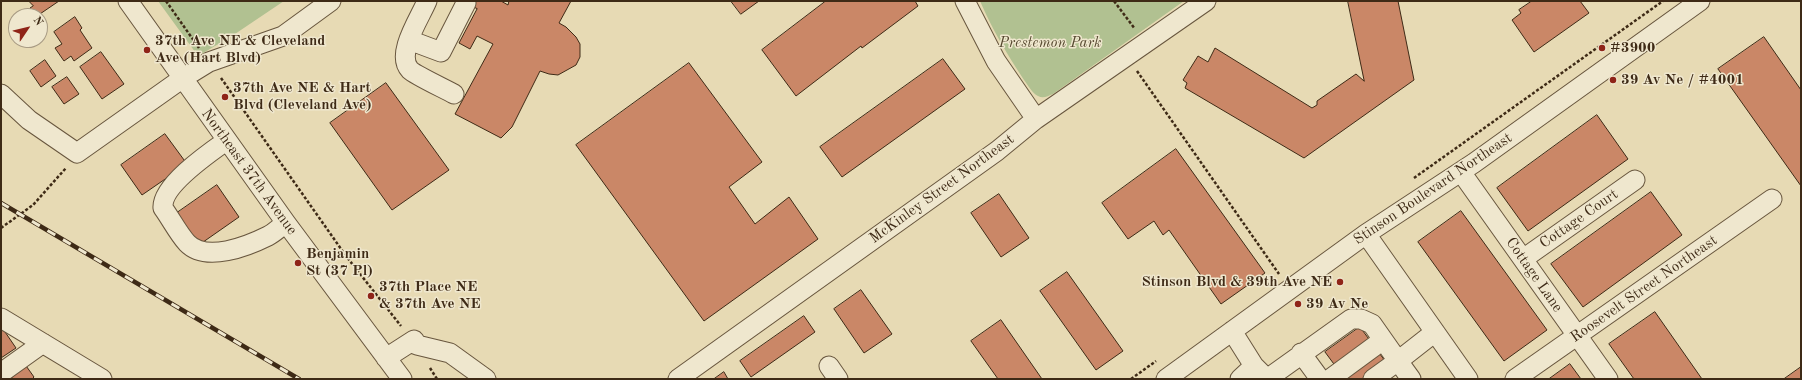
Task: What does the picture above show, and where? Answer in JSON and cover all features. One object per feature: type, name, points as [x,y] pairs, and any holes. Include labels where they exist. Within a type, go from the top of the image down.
[{"type":"street","name":"Northeast 37th Avenue","points":[[128,1],[226,141],[402,379]]},
{"type":"street","points":[[1,94],[72,160],[183,78],[209,62],[283,36],[331,1]]},
{"type":"street","points":[[427,1],[405,49],[404,58],[410,70],[454,94]]},
{"type":"street","points":[[965,1],[996,61],[1036,119]]},
{"type":"street","name":"McKinley Street Northeast","points":[[678,379],[997,151],[1036,119],[1206,1]]},
{"type":"street","name":"Stinson Boulevard Northeast","points":[[1166,379],[1366,234],[1461,172],[1700,1]]},
{"type":"street","points":[[409,40],[441,52],[466,3]]},
{"type":"street","points":[[226,141],[207,154],[170,187],[162,201],[163,208],[187,244],[194,248],[212,253],[226,251],[269,236],[286,223]]},
{"type":"street","name":"Cottage Lane","points":[[1461,172],[1608,379]]},
{"type":"street","name":"Cottage Court","points":[[1523,259],[1635,180]]},
{"type":"street","name":"Roosevelt Street Northeast","points":[[1515,379],[1772,199]]},
{"type":"street","points":[[1366,234],[1468,379]]},
{"type":"street","points":[[1,318],[102,379]]},
{"type":"street","points":[[1232,331],[1254,366],[1267,379],[1301,353],[1351,319],[1361,319],[1372,324],[1411,379]]},
{"type":"street","points":[[1372,379],[1435,332]]},
{"type":"street","points":[[386,358],[414,340],[417,345],[450,353],[486,379]]},
{"type":"street","points":[[1330,379],[1384,340]]},
{"type":"street","points":[[1,373],[43,343]]},
{"type":"street","points":[[1301,353],[1320,379]]},
{"type":"street","points":[[1240,379],[1254,366]]},
{"type":"path","points":[[166,1],[346,256],[393,316]]},
{"type":"path","points":[[1114,1],[1146,43]]},
{"type":"path","points":[[1127,57],[1280,274]]},
{"type":"path","points":[[1,228],[34,204],[72,160]]},
{"type":"green space","points":[[158,1],[284,1],[232,36],[198,56]]},
{"type":"green space","name":"Prestemon Park","points":[[980,1],[1184,1],[1053,94],[1046,97],[1040,97],[1032,91],[1024,80],[1006,51]]},
{"type":"building","points":[[29,1],[59,1],[48,8],[30,8],[33,6]]},
{"type":"building","points":[[462,1],[501,1],[508,5],[509,1],[571,1],[559,23],[566,27],[576,37],[580,44],[580,57],[576,65],[558,75],[540,71],[512,127],[501,138],[455,114],[493,44],[477,36],[470,49],[459,43],[477,9]]},
{"type":"building","points":[[731,1],[759,1],[741,14]]},
{"type":"building","points":[[826,1],[915,1],[918,6],[862,48],[861,46],[796,96],[762,50]]},
{"type":"building","points":[[1348,1],[1398,1],[1414,80],[1304,158],[1185,88],[1187,83],[1183,80],[1198,56],[1208,62],[1215,48],[1312,108],[1317,105],[1317,101],[1356,74],[1364,81]]},
{"type":"building","points":[[1532,1],[1580,1],[1589,13],[1534,52],[1512,20],[1521,13],[1519,10]]},
{"type":"building","points":[[75,17],[82,28],[80,30],[92,48],[74,61],[71,56],[64,61],[55,48],[62,44],[54,32]]},
{"type":"building","points":[[1764,37],[1801,90],[1801,186],[1718,69]]},
{"type":"building","points":[[101,52],[124,84],[102,99],[80,67]]},
{"type":"building","points":[[943,59],[965,89],[842,177],[820,147]]},
{"type":"building","points":[[45,60],[56,76],[41,87],[30,71]]},
{"type":"building","points":[[689,63],[762,162],[729,187],[755,224],[789,197],[818,239],[704,321],[576,145]]},
{"type":"building","points":[[67,77],[79,94],[64,104],[52,87]]},
{"type":"building","points":[[386,83],[449,170],[392,210],[330,123]]},
{"type":"building","points":[[1597,115],[1628,159],[1528,231],[1497,188]]},
{"type":"building","points":[[165,134],[187,164],[142,195],[121,165]]},
{"type":"building","points":[[1176,149],[1265,273],[1221,304],[1169,230],[1163,235],[1154,221],[1128,239],[1102,203]]},
{"type":"building","points":[[217,185],[239,217],[196,247],[174,215]]},
{"type":"building","points":[[1651,192],[1682,235],[1583,307],[1551,264]]},
{"type":"building","points":[[999,194],[1029,238],[1001,257],[971,213]]},
{"type":"building","points":[[1461,211],[1547,330],[1504,361],[1418,242]]},
{"type":"building","points":[[1067,272],[1123,351],[1096,370],[1040,291]]},
{"type":"building","points":[[861,290],[892,334],[864,353],[834,309]]},
{"type":"building","points":[[1655,312],[1702,379],[1634,379],[1609,344]]},
{"type":"building","points":[[804,316],[815,332],[751,377],[740,361]]},
{"type":"building","points":[[1001,320],[1042,379],[998,379],[971,341]]},
{"type":"building","points":[[1,326],[16,348],[1,358]]},
{"type":"building","points":[[1360,327],[1388,365],[1369,379],[1345,379],[1325,352]]},
{"type":"building","points":[[24,363],[34,377],[32,379],[13,379],[9,374]]},
{"type":"building","points":[[1570,364],[1581,379],[1549,379]]},
{"type":"building","points":[[1801,367],[1801,379],[1784,379]]},
{"type":"building","points":[[724,372],[728,379],[714,379]]},
{"type":"railway","points":[[1,203],[299,379]]},
{"type":"place","name":"#3900","points":[[1602,48]]},
{"type":"place","name":"37th Ave NE & Cleveland Ave (Hart Blvd)","points":[[147,50]]},
{"type":"place","name":"39 Av Ne / #4001","points":[[1613,80]]},
{"type":"place","name":"37th Ave NE & Hart Blvd (Cleveland Ave)","points":[[225,97]]},
{"type":"place","name":"Benjamin St (37 Pl)","points":[[298,263]]},
{"type":"place","name":"Stinson Blvd & 39th Ave NE","points":[[1340,282]]},
{"type":"place","name":"37th Place NE & 37th Ave NE","points":[[371,296]]},
{"type":"place","name":"39 Av Ne","points":[[1298,304]]}]
